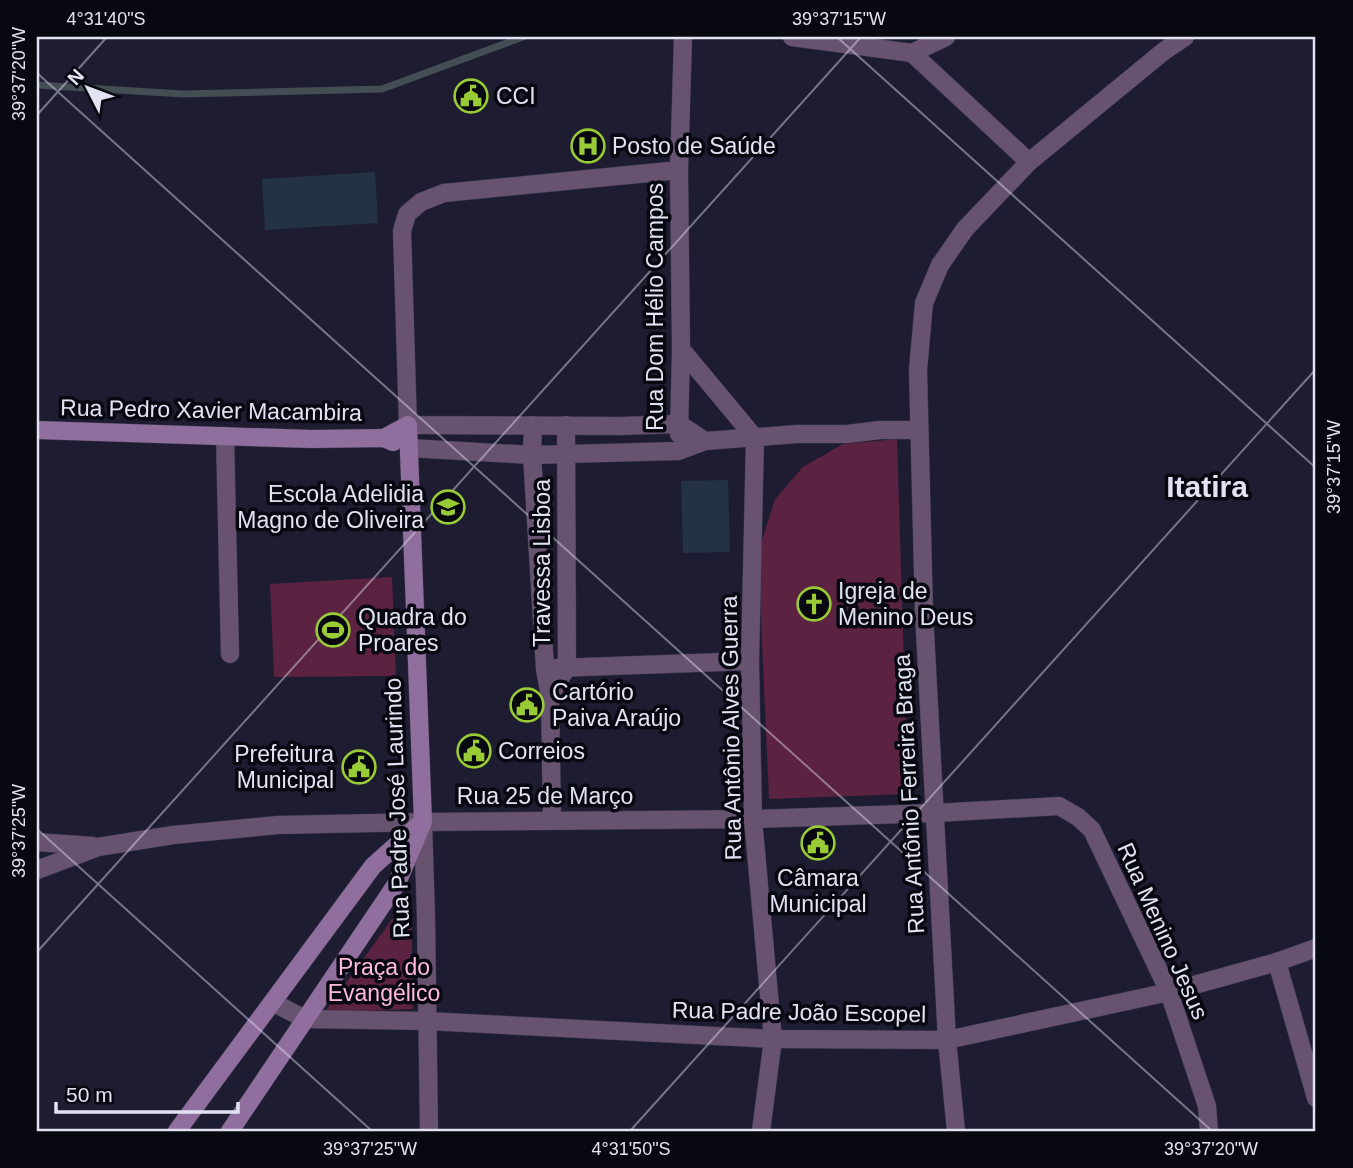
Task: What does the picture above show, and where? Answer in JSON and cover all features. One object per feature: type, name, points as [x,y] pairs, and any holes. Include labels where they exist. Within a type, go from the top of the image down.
[{"type":"street","name":"Rua Dom Hélio Campos","points":[[678,451],[681,349],[679,170],[683,37]]},
{"type":"street","points":[[792,37],[912,53],[946,37]]},
{"type":"street","points":[[912,53],[1030,162],[1153,60],[1185,37]]},
{"type":"street","name":"Rua Antônio Ferreira Braga","points":[[956,1131],[947,1040],[924,613],[918,370],[925,303],[940,265],[965,229],[1030,162]]},
{"type":"street","name":"Rua Padre José Laurindo","points":[[429,1131],[426,917],[402,231],[407,214],[421,202],[444,193],[679,170]]},
{"type":"street","points":[[681,349],[755,438]]},
{"type":"street","points":[[679,424],[705,441]]},
{"type":"street","name":"Rua Pedro Xavier Macambira","points":[[384,438],[408,425],[679,424]]},
{"type":"street","name":"Travessa Lisboa","points":[[533,425],[545,669],[550,696],[552,821]]},
{"type":"street","name":"Travessa Lisboa","points":[[550,696],[567,667],[566,425]]},
{"type":"street","name":"Rua Pedro Xavier Macambira","points":[[37,430],[311,439],[384,438],[408,447],[566,455],[678,451],[705,441],[919,430]]},
{"type":"street","points":[[225,436],[230,653]]},
{"type":"street","name":"Rua Antônio Alves Guerra","points":[[755,438],[750,661],[753,819],[773,1039],[761,1131]]},
{"type":"street","points":[[540,579],[567,576]]},
{"type":"street","points":[[545,669],[750,661]]},
{"type":"street","name":"Rua 25 de Março","points":[[37,870],[98,847],[173,835],[278,825],[753,819],[1059,806]]},
{"type":"street","name":"Rua Menino Jesus","points":[[1059,806],[1092,830],[1168,992],[1207,1106],[1209,1131]]},
{"type":"street","points":[[177,1131],[373,866],[423,822]]},
{"type":"street","points":[[230,1131],[397,883],[423,822]]},
{"type":"street","points":[[37,842],[98,847]]},
{"type":"street","name":"Rua Padre João Escopel","points":[[274,1003],[305,1019],[427,1021],[773,1039],[947,1040],[1168,992],[1277,962],[1316,948]]},
{"type":"street","points":[[1277,962],[1316,1098]]},
{"type":"green space","points":[[897,439],[908,794],[769,799],[758,553],[775,499],[803,467],[843,444]]},
{"type":"green space","name":"Quadra do Proares","points":[[392,577],[396,676],[274,677],[270,584]]},
{"type":"green space","name":"Praça do Evangélico","points":[[411,893],[413,1009],[324,1013]]},
{"type":"building","points":[[375,172],[378,223],[265,230],[262,179]]},
{"type":"building","points":[[728,480],[730,552],[683,553],[681,481]]},
{"type":"waterway","points":[[37,85],[183,94],[382,89],[523,37]]},
{"type":"place","name":"CCI","points":[[471,96]]},
{"type":"place","name":"Posto de Saúde","points":[[588,146]]},
{"type":"place","name":"Escola Adelidia Magno de Oliveira","points":[[448,507]]},
{"type":"place","name":"Igreja de Menino Deus","points":[[814,604]]},
{"type":"place","name":"Quadra do Proares","points":[[333,630]]},
{"type":"place","name":"Cartório Paiva Araújo","points":[[527,705]]},
{"type":"place","name":"Correios","points":[[474,751]]},
{"type":"place","name":"Prefeitura Municipal","points":[[359,767]]},
{"type":"place","name":"Câmara Municipal","points":[[818,843]]},
{"type":"district","name":"Itatira","points":[[1207,487]]}]
